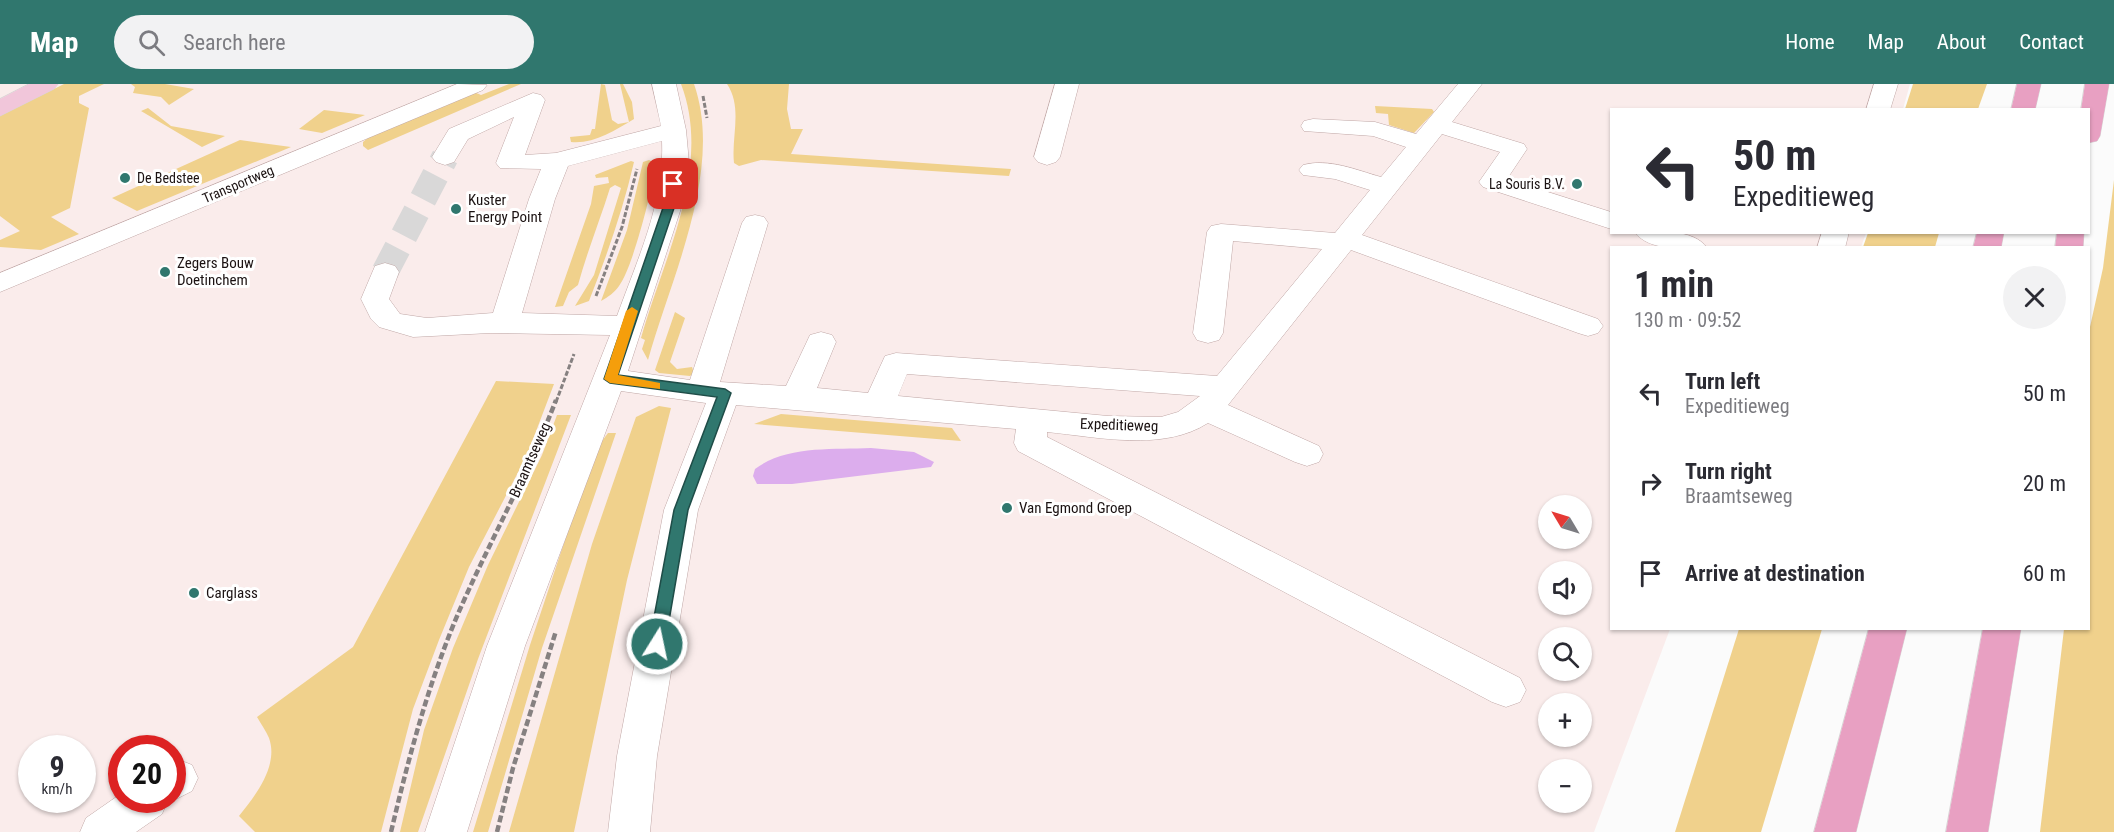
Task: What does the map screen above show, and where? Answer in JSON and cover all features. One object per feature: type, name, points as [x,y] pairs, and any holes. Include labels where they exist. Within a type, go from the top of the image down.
[{"type":"highway","points":[[2023,108],[2029,84]]},
{"type":"highway","points":[[2090,124],[2097,84]]},
{"type":"highway","points":[[1835,832],[1887,630]]},
{"type":"highway","points":[[1967,832],[2002,630]]},
{"type":"main road","points":[[0,109],[46,84]]},
{"type":"street","name":"Transportweg","points":[[0,283],[476,84]]},
{"type":"street","points":[[446,832],[506,646],[610,379],[670,202],[676,163],[674,130],[664,84]]},
{"type":"street","points":[[1047,157],[1067,84]]},
{"type":"street","name":"Expeditieweg","points":[[610,379],[713,392],[879,404],[1107,427],[1161,428],[1189,420],[1216,398],[1470,84]]},
{"type":"street","points":[[1879,108],[1886,84]]},
{"type":"street","points":[[445,157],[458,134],[533,100],[509,163],[556,161],[674,130]]},
{"type":"street","points":[[1313,126],[1430,135],[1515,149],[1492,182],[1610,221]]},
{"type":"street","points":[[505,323],[542,199],[556,161]]},
{"type":"street","points":[[1312,170],[1337,172],[1387,188]]},
{"type":"street","points":[[629,832],[637,756],[681,510],[755,223]]},
{"type":"street","points":[[1208,333],[1221,232],[1345,240],[1588,326]]},
{"type":"street","points":[[1653,234],[1688,246]]},
{"type":"street","points":[[385,272],[375,299],[383,315],[395,322],[426,330],[465,324],[505,323],[585,323],[626,327]]},
{"type":"street","points":[[797,398],[821,342]]},
{"type":"street","points":[[879,404],[896,363],[1216,398],[1229,421],[1307,454]]},
{"type":"street","points":[[1033,419],[1030,443],[1506,690]]},
{"type":"street","points":[[101,832],[128,813]]},
{"type":"path","name":"Braamtseweg","points":[[391,832],[418,721],[464,600],[535,455],[622,227],[639,160],[641,137]]},
{"type":"path","points":[[497,832],[513,768],[556,630]]},
{"type":"shaded area","points":[[0,84],[1910,84],[1903,108],[1610,108],[1610,234],[1866,234],[1861,246],[1610,246],[1610,630],[1670,630],[1594,832],[0,832]]},
{"type":"shaded area","points":[[64,84],[104,84],[79,96],[79,103],[89,108],[70,208],[51,217],[79,234],[41,250],[0,247],[0,240],[20,231],[0,216],[0,116]]},
{"type":"shaded area","points":[[131,84],[165,84],[194,89],[169,105],[161,97],[133,93],[135,87]]},
{"type":"shaded area","points":[[509,84],[521,84],[368,150],[363,146],[363,142],[370,136],[474,92],[481,95]]},
{"type":"shaded area","points":[[601,84],[605,85],[612,120],[618,124],[629,122],[620,84],[623,84],[632,102],[634,119],[626,124],[619,128],[596,139],[571,142],[570,137],[590,135],[592,129],[595,129]]},
{"type":"shaded area","points":[[681,84],[694,84],[702,117],[703,152],[699,187],[681,259],[648,360],[642,349],[645,340],[641,338],[672,245],[688,180],[691,148],[689,116]]},
{"type":"shaded area","points":[[727,84],[789,84],[787,109],[791,129],[803,129],[791,154],[1011,169],[1009,176],[761,160],[739,166],[734,163],[735,113],[732,93]]},
{"type":"shaded area","points":[[1913,84],[1987,84],[1978,108],[1905,108]]},
{"type":"shaded area","points":[[1375,106],[1432,109],[1434,112],[1414,133],[1389,125],[1388,114],[1376,113]]},
{"type":"shaded area","points":[[148,108],[171,126],[225,136],[202,147],[141,111]]},
{"type":"shaded area","points":[[324,110],[365,115],[322,133],[299,129]]},
{"type":"shaded area","points":[[240,140],[291,147],[137,211],[112,198]]},
{"type":"shaded area","points":[[649,160],[657,164],[630,262],[619,286],[601,301],[627,230],[643,162]]},
{"type":"shaded area","points":[[631,161],[634,162],[620,215],[589,301],[575,306],[594,275],[621,188],[615,185],[610,188],[578,285],[569,292],[563,306],[555,307],[591,204],[594,186],[609,183],[608,177],[596,178],[595,175]]},
{"type":"shaded area","points":[[2114,180],[2114,832],[2040,832],[2064,630],[2090,630],[2090,327],[2103,268]]},
{"type":"shaded area","points":[[1867,234],[1939,234],[1935,246],[1863,246]]},
{"type":"shaded area","points":[[675,312],[685,318],[670,362],[677,369],[692,367],[694,373],[690,376],[659,373],[655,370]]},
{"type":"shaded area","points":[[496,381],[554,384],[527,455],[469,567],[439,640],[413,709],[381,832],[255,832],[239,816],[264,780],[271,759],[269,738],[257,717],[353,647]]},
{"type":"shaded area","points":[[659,406],[671,408],[627,580],[574,832],[509,832],[592,544],[636,417]]},
{"type":"shaded area","points":[[781,414],[952,428],[961,441],[754,424]]},
{"type":"shaded area","points":[[557,415],[571,415],[478,659],[418,832],[400,832],[424,730],[453,648],[488,565],[542,455]]},
{"type":"shaded area","points":[[608,433],[616,433],[542,648],[488,832],[473,832],[530,645],[572,519],[602,441]]},
{"type":"shaded area","points":[[871,448],[914,452],[934,462],[931,467],[792,484],[757,484],[753,476],[755,469],[768,461],[795,452]]},
{"type":"shaded area","points":[[1739,630],[1822,630],[1761,832],[1675,832]]},
{"type":"tunnel","points":[[385,272],[445,157]]},
{"type":"slow traffic","points":[[632,311],[610,379],[655,386]]},
{"type":"place","name":"De Bedstee","points":[[125,178]]},
{"type":"place","name":"La Souris B.V.","points":[[1577,184]]},
{"type":"place","name":"Kuster Energy Point","points":[[456,209]]},
{"type":"place","name":"Zegers Bouw Doetinchem","points":[[165,272]]},
{"type":"place","name":"Van Egmond Groep","points":[[1007,508]]},
{"type":"place","name":"Carglass","points":[[194,593]]},
{"type":"route","points":[[657,644],[681,510],[725,393],[610,379],[670,202],[673,184]]}]
